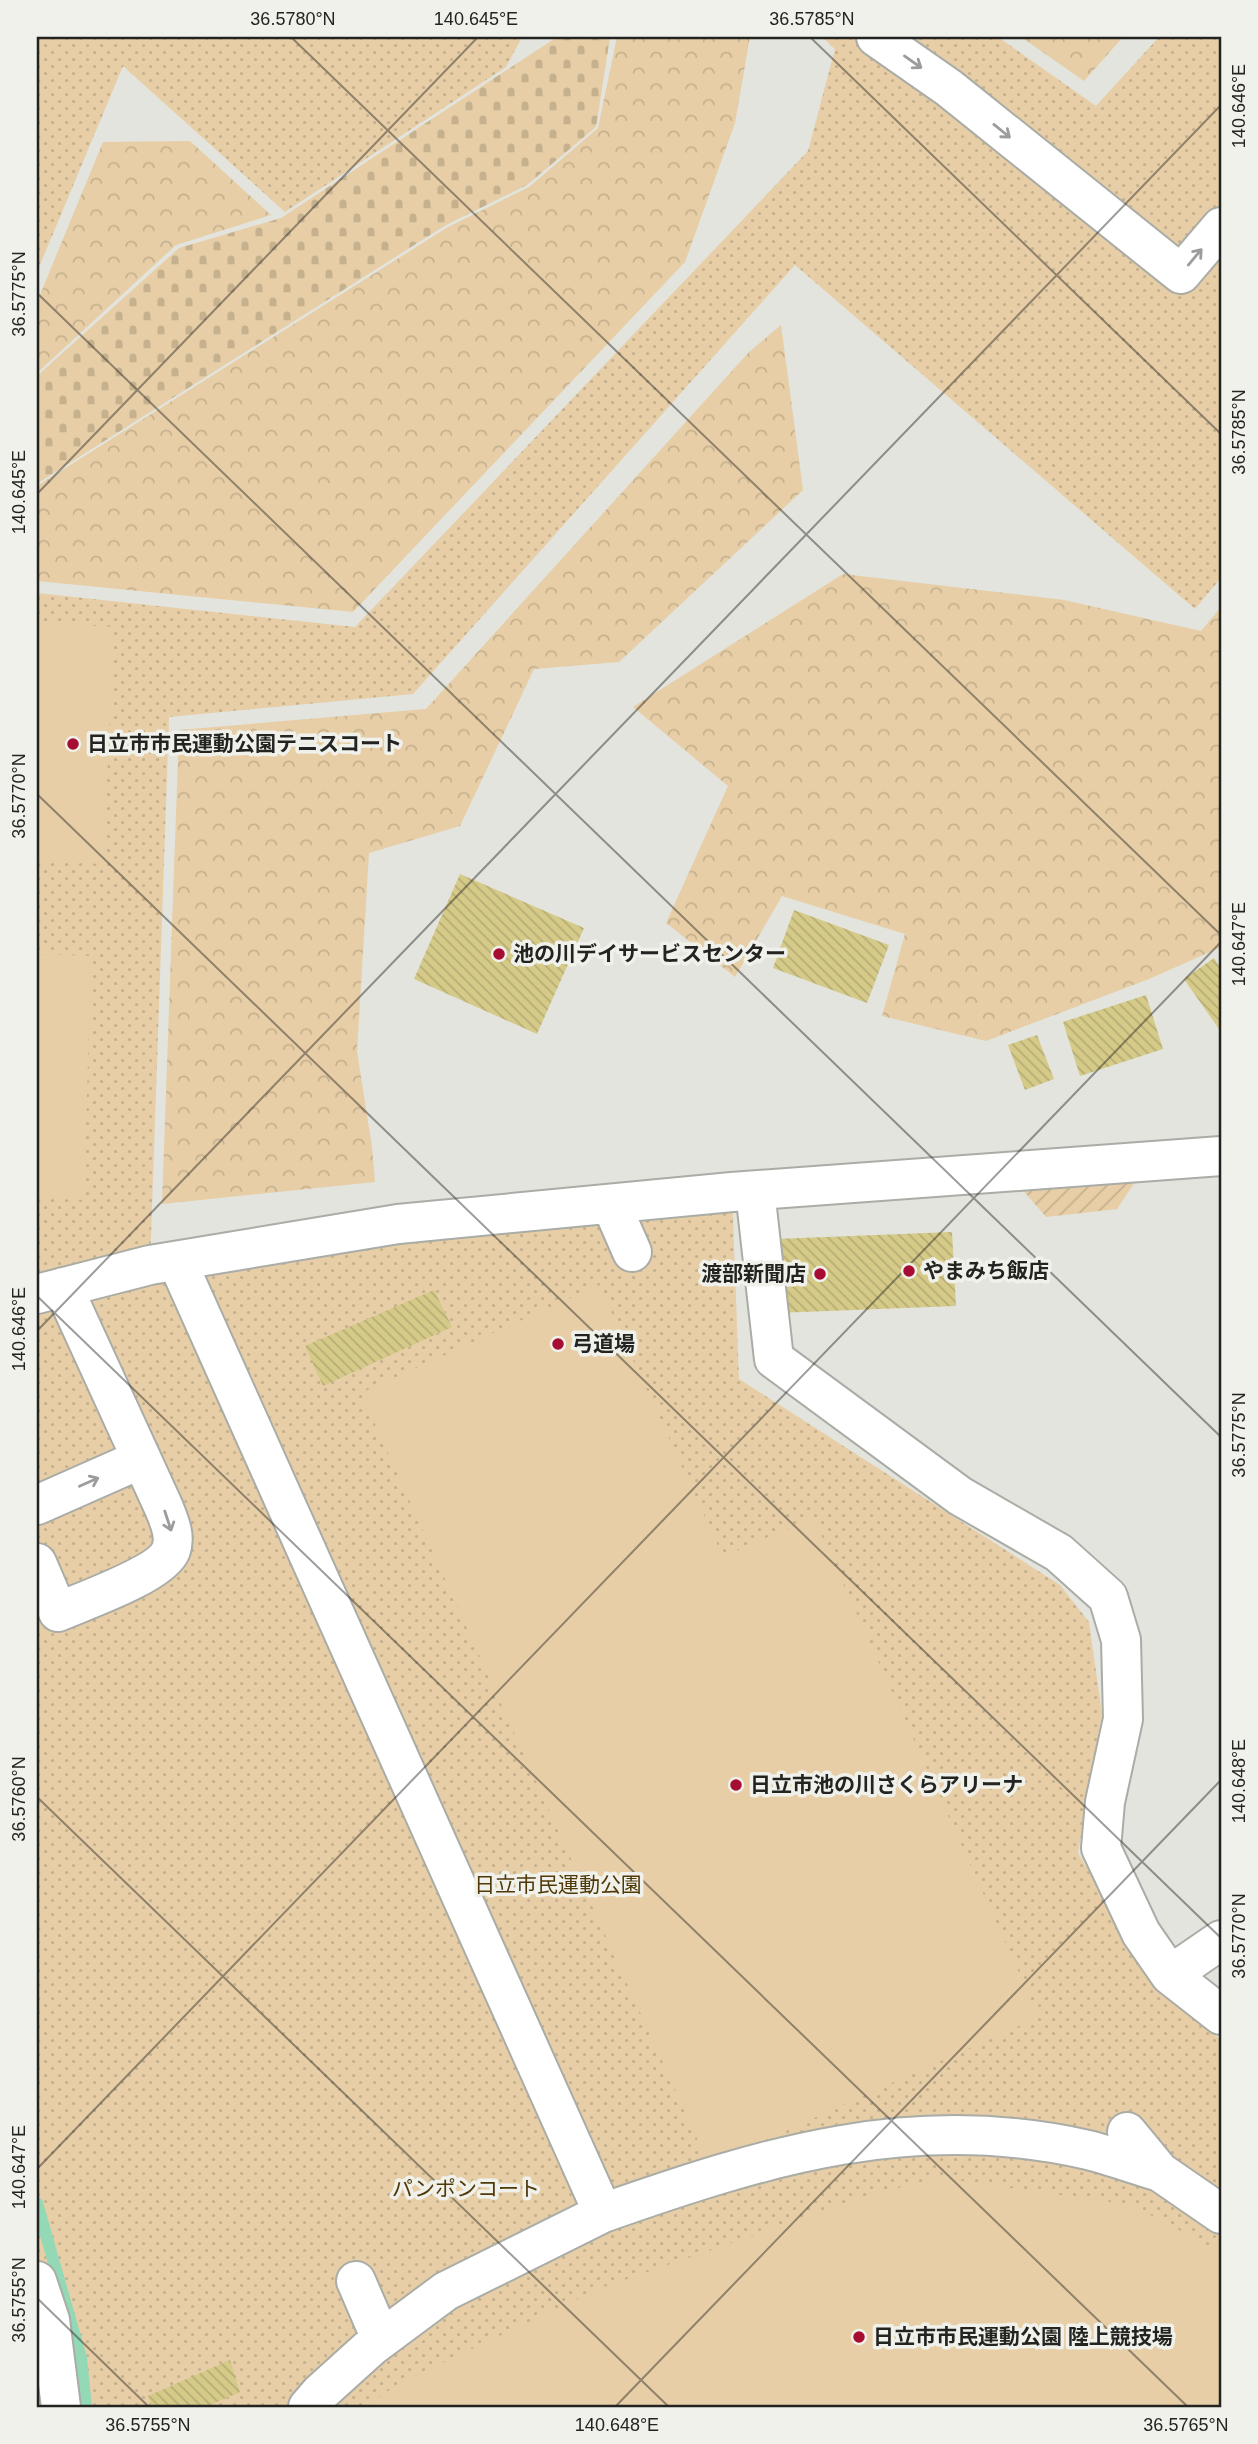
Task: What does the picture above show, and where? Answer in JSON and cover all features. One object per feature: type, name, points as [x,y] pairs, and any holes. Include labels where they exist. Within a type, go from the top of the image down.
[{"type":"street","points":[[876,37],[949,88],[1181,274],[1221,227]]},
{"type":"street","points":[[37,1563],[58,1612],[161,1565],[171,1550],[172,1531],[141,1459],[50,1291],[150,1265],[398,1224],[755,1191],[1221,1156]]},
{"type":"street","points":[[755,1191],[774,1359],[960,1496],[1059,1553],[1108,1597],[1121,1640],[1123,1719],[1105,1802],[1101,1848],[1141,1933],[1170,1975],[1221,2015]]},
{"type":"street","points":[[611,1203],[632,1252]]},
{"type":"street","points":[[177,1261],[603,2213]]},
{"type":"street","points":[[37,1505],[141,1459]]},
{"type":"street","points":[[1170,1975],[1221,1940]]},
{"type":"street","points":[[1126,2132],[1160,2172],[1221,2214]]},
{"type":"street","points":[[307,2407],[381,2339],[446,2291],[603,2213],[763,2161],[816,2148],[897,2137],[958,2135],[1019,2138],[1089,2150],[1160,2172]]},
{"type":"street","points":[[37,2281],[50,2320],[61,2407]]},
{"type":"street","points":[[356,2281],[381,2339]]},
{"type":"green space","points":[[37,37],[522,37],[506,67],[285,212],[123,66],[37,272]]},
{"type":"green space","points":[[557,37],[610,37],[596,127],[527,185],[446,225],[38,483],[37,376],[179,248],[281,218]]},
{"type":"green space","points":[[617,37],[750,37],[735,123],[685,262],[353,612],[37,581],[37,486],[448,227],[529,187],[598,128]]},
{"type":"green space","name":"日立市民運動公園","points":[[822,37],[998,37],[1096,106],[1159,37],[1221,37],[1221,578],[1195,609],[795,265],[413,694],[169,717],[150,1265],[732,1192],[739,1379],[1060,1585],[1089,1622],[1102,1714],[1078,1853],[1161,1992],[1221,2040],[1221,2407],[61,2407],[37,2281],[37,593],[355,627],[808,151],[835,49]]},
{"type":"green space","points":[[1021,37],[1123,37],[1084,81]]},
{"type":"green space","points":[[190,141],[271,215],[176,245],[37,373],[37,302],[103,142]]},
{"type":"green space","points":[[781,325],[803,490],[619,662],[534,669],[460,826],[369,853],[357,1051],[375,1182],[162,1204],[179,730],[426,709],[749,352]]},
{"type":"green space","points":[[843,574],[1064,600],[1201,631],[1221,607],[1221,947],[1149,979],[986,1041],[882,1016],[905,934],[782,896],[735,977],[666,923],[728,786],[633,707]]},
{"type":"green space","name":"日立市市民運動公園テニスコート","points":[[37,623],[114,627],[103,864],[37,861]]},
{"type":"green space","points":[[37,954],[91,956],[84,1200],[37,1198]]},
{"type":"green space","points":[[1137,1179],[1117,1209],[1046,1217],[1021,1188]]},
{"type":"green space","name":"日立市池の川さくらアリーナ","points":[[599,1285],[723,1557],[813,1517],[1039,2017],[709,2165],[361,1393]]},
{"type":"green space","name":"日立市市民運動公園 陸上競技場","points":[[940,2178],[1131,2205],[1221,2252],[1221,2407],[368,2407],[396,2385],[598,2289],[876,2193]]},
{"type":"building","name":"池の川デイサービスセンター","points":[[460,874],[584,928],[537,1034],[414,979]]},
{"type":"building","points":[[794,910],[889,945],[867,1003],[773,968]]},
{"type":"building","points":[[1214,958],[1221,969],[1221,1032],[1184,979]]},
{"type":"building","points":[[1146,995],[1163,1049],[1080,1076],[1063,1022]]},
{"type":"building","points":[[1037,1035],[1054,1079],[1025,1090],[1008,1045]]},
{"type":"building","points":[[952,1232],[956,1306],[776,1313],[775,1239]]},
{"type":"building","points":[[434,1290],[452,1327],[323,1386],[305,1346]]},
{"type":"building","points":[[230,2360],[240,2392],[206,2407],[152,2407],[148,2396]]},
{"type":"waterway","points":[[37,2203],[81,2358],[86,2407]]},
{"type":"place","name":"日立市市民運動公園テニスコート","points":[[73,744]]},
{"type":"place","name":"池の川デイサービスセンター","points":[[499,954]]},
{"type":"place","name":"やまみち飯店","points":[[909,1271]]},
{"type":"place","name":"渡部新聞店","points":[[820,1274]]},
{"type":"place","name":"弓道場","points":[[558,1344]]},
{"type":"place","name":"日立市池の川さくらアリーナ","points":[[736,1785]]},
{"type":"place","name":"日立市市民運動公園 陸上競技場","points":[[859,2337]]},
{"type":"park label","name":"パンポンコート","points":[[466,2189]]}]
